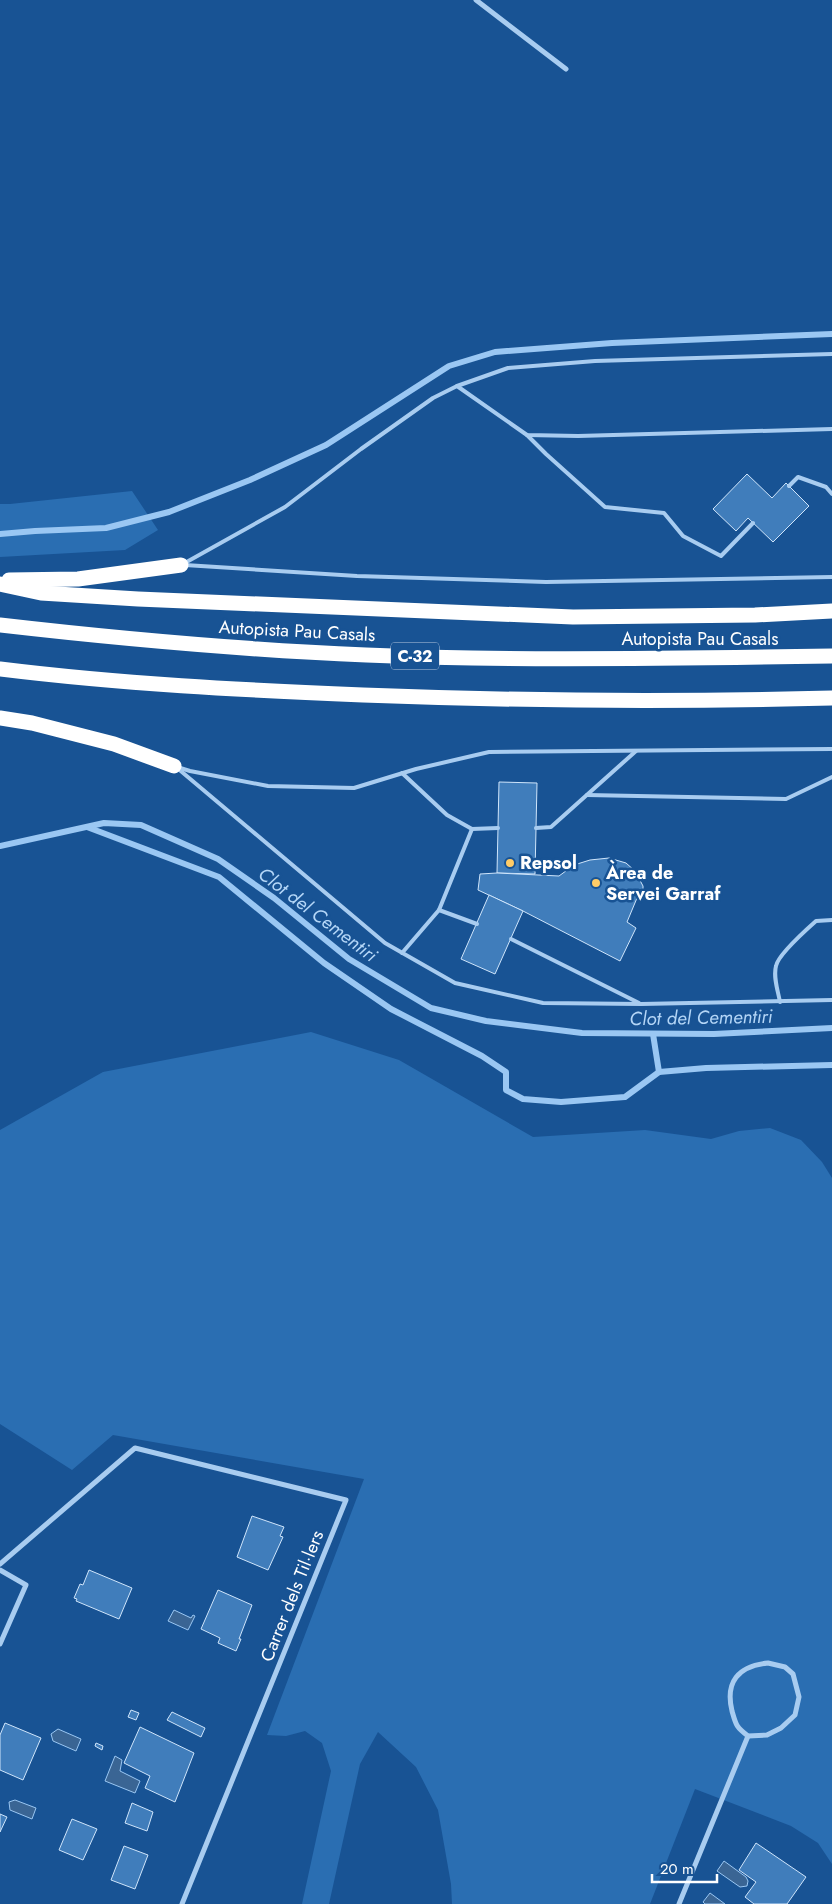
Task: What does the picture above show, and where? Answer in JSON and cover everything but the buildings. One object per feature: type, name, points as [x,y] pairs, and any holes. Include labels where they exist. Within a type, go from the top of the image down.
[{"type":"highway","points":[[0,582],[78,579],[181,565]]},
{"type":"highway","points":[[0,582],[42,593],[138,599],[573,617],[745,616],[832,611]]},
{"type":"highway","name":"Autopista Pau Casals","points":[[0,625],[128,639],[286,650],[470,658],[674,659],[832,656]]},
{"type":"highway","points":[[0,669],[109,681],[301,693],[473,699],[713,701],[832,698]]},
{"type":"highway","points":[[0,718],[32,723],[114,744],[174,766]]},
{"type":"street","points":[[476,0],[566,68]]},
{"type":"street","name":"Carrer dels Til·lers","points":[[0,1564],[135,1448],[346,1500],[182,1904]]},
{"type":"street","points":[[0,1570],[26,1585],[0,1644]]},
{"type":"street","points":[[768,1663],[784,1667],[794,1674],[799,1697],[795,1715],[781,1728],[767,1735],[748,1736],[736,1727],[730,1701],[730,1686],[743,1671],[756,1664],[768,1663]]},
{"type":"street","points":[[679,1904],[748,1736]]},
{"type":"lane","points":[[181,565],[285,507],[361,449],[433,398],[457,386],[508,368],[595,360],[832,354]]},
{"type":"lane","points":[[457,386],[527,435],[605,507],[664,513],[683,536],[721,556],[753,523]]},
{"type":"lane","points":[[527,435],[578,436],[832,429]]},
{"type":"lane","points":[[789,486],[798,477],[826,487],[832,494]]},
{"type":"lane","points":[[181,565],[357,576],[546,582],[832,577]]},
{"type":"lane","points":[[174,766],[190,771],[258,784],[354,788],[402,773],[489,752],[832,750]]},
{"type":"lane","points":[[536,828],[551,827],[636,751]]},
{"type":"lane","points":[[174,766],[385,943],[455,983],[543,1003],[641,1004],[832,1000]]},
{"type":"lane","points":[[402,773],[447,815],[472,829],[498,828]]},
{"type":"lane","points":[[587,795],[786,798],[832,778]]},
{"type":"lane","points":[[402,953],[439,910],[472,829]]},
{"type":"lane","points":[[439,910],[477,924]]},
{"type":"lane","points":[[780,1002],[776,982],[776,964],[796,939],[816,920],[832,920]]},
{"type":"lane","points":[[511,938],[641,1004]]},
{"type":"shaded area","points":[[132,491],[158,530],[125,550],[0,557],[0,504]]},
{"type":"shaded area","points":[[311,1032],[399,1060],[533,1137],[645,1130],[711,1139],[739,1131],[770,1128],[801,1140],[822,1162],[832,1178],[832,1864],[818,1843],[791,1826],[695,1789],[650,1904],[452,1904],[451,1884],[438,1810],[416,1767],[378,1732],[360,1764],[329,1904],[302,1904],[331,1771],[322,1743],[305,1731],[286,1736],[267,1735],[364,1479],[113,1435],[72,1470],[0,1424],[0,1130],[103,1072]]},
{"type":"shaded area","points":[[174,1610],[191,1618],[193,1615],[195,1616],[188,1630],[168,1621]]},
{"type":"shaded area","points":[[58,1729],[81,1739],[76,1751],[53,1741],[51,1734]]},
{"type":"shaded area","points":[[115,1756],[122,1760],[120,1771],[140,1781],[135,1793],[105,1781]]},
{"type":"shaded area","points":[[15,1800],[36,1808],[32,1819],[10,1810],[9,1802]]},
{"type":"shaded area","points":[[724,1861],[746,1877],[748,1881],[747,1886],[740,1887],[717,1871]]},
{"type":"shaded area","points":[[710,1893],[725,1904],[705,1904],[703,1902]]},
{"type":"waterway","points":[[0,534],[106,528],[169,512],[250,480],[326,445],[449,366],[495,352],[612,343],[832,334]]},
{"type":"waterway","name":"Clot del Cementiri","points":[[0,846],[104,823],[141,825],[218,859],[274,898],[349,959],[431,1008],[486,1021],[582,1033],[714,1034],[832,1028]]},
{"type":"waterway","points":[[87,827],[219,877],[324,963],[391,1009],[482,1056],[506,1072],[506,1090],[523,1099],[561,1102],[625,1097],[659,1072],[706,1068],[832,1065]]},
{"type":"waterway","points":[[653,1034],[659,1072]]},
{"type":"place","name":"Repsol","points":[[510,863]]},
{"type":"place","name":"Àrea de Servei Garraf","points":[[596,883]]}]
